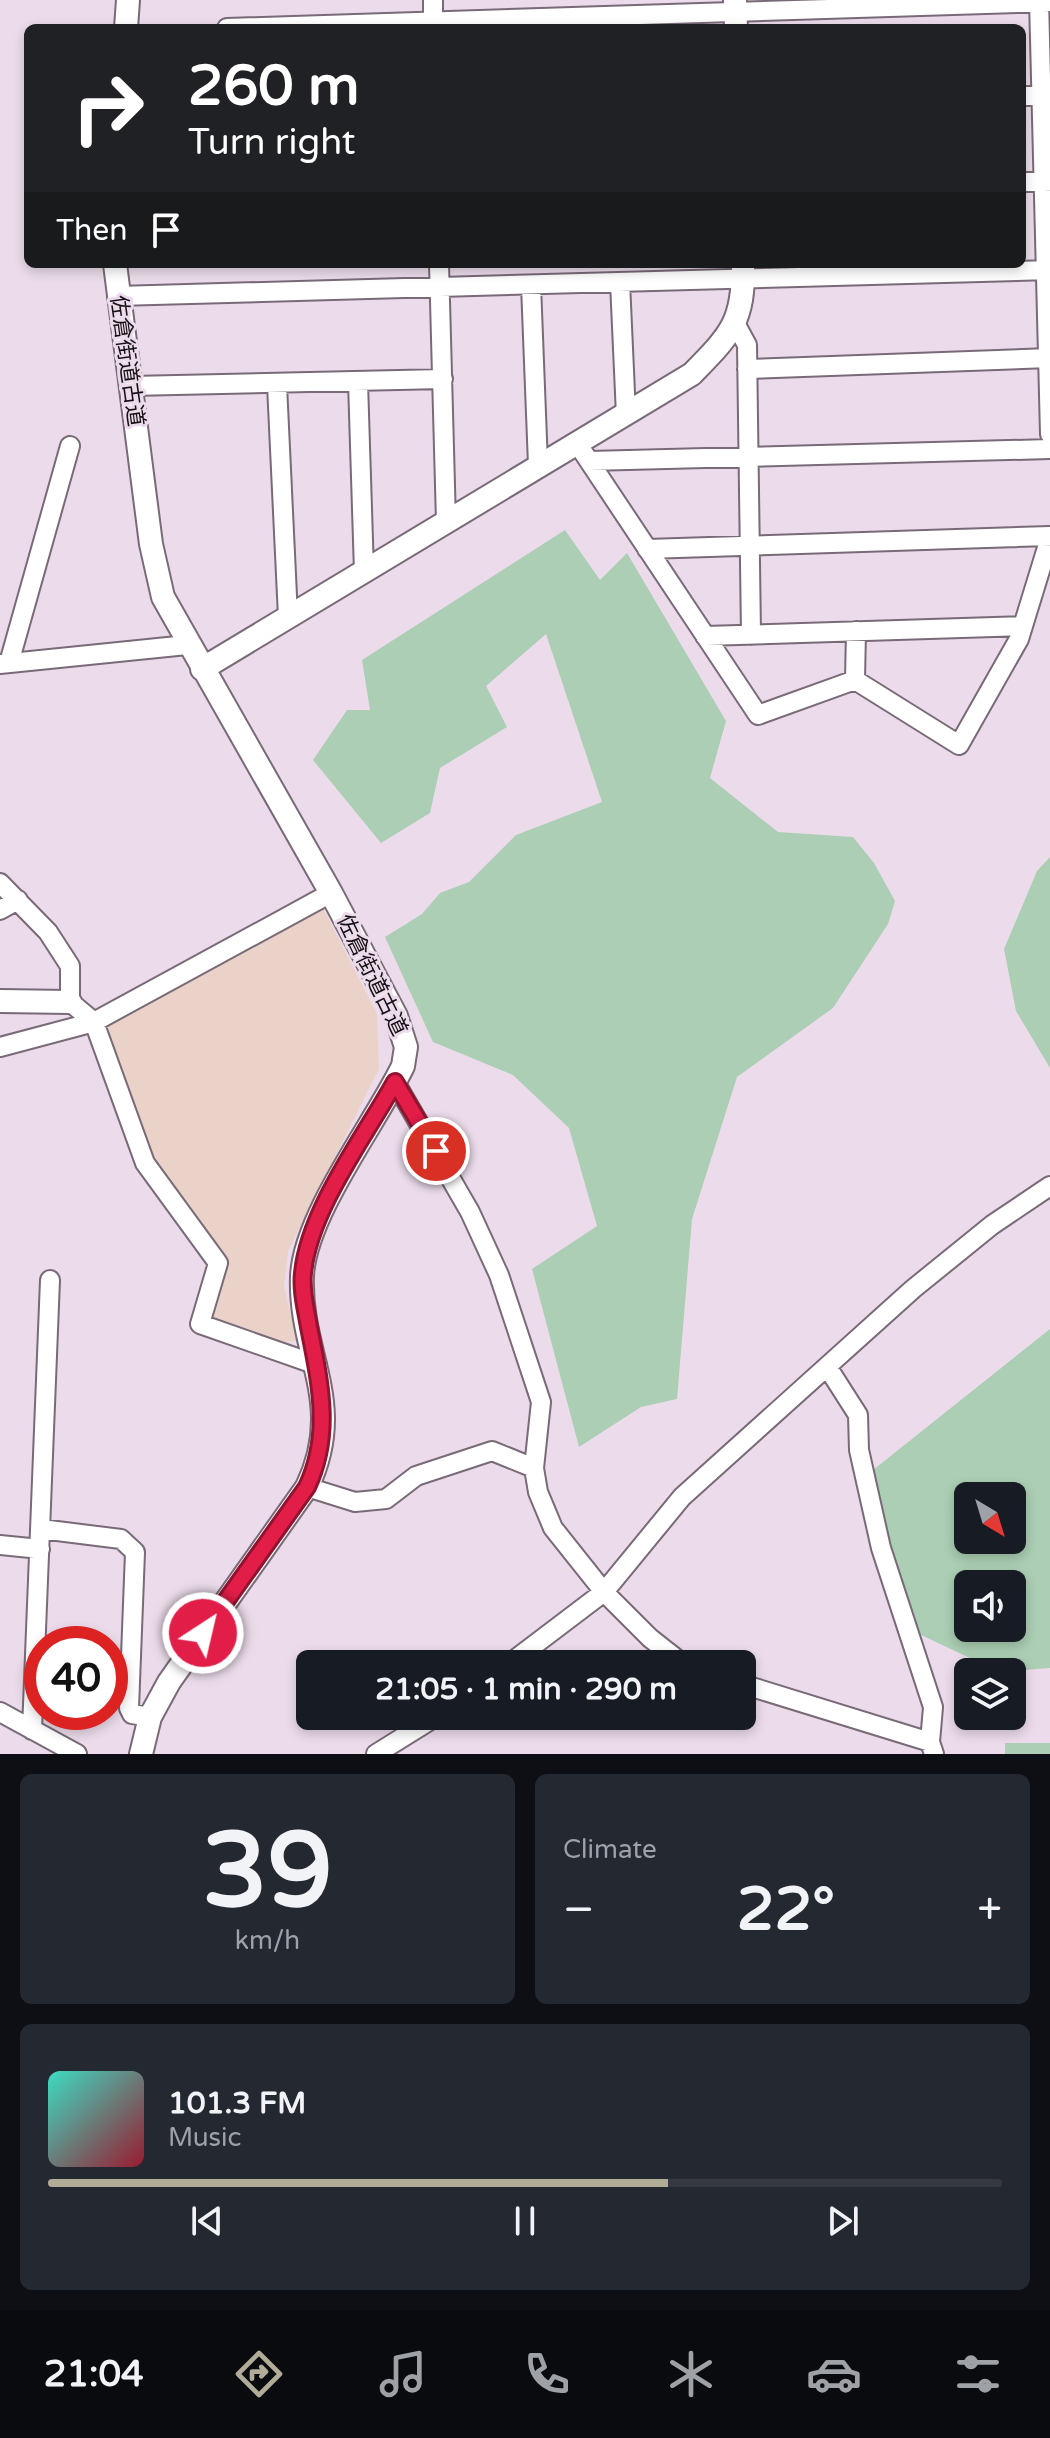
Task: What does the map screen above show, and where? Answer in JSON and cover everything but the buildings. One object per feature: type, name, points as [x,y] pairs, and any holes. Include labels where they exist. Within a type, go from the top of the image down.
[{"type":"street","points":[[126,24],[128,0]]},
{"type":"street","points":[[433,0],[433,24]]},
{"type":"street","points":[[458,24],[1043,2],[1050,434]]},
{"type":"street","points":[[1026,182],[1048,182]]},
{"type":"street","name":"佐倉街道古道","points":[[115,268],[155,574],[187,645],[331,893],[403,1032],[405,1057],[395,1082],[323,1210],[305,1257],[304,1300],[317,1365],[323,1428],[316,1467],[307,1487],[169,1682],[150,1717],[141,1754]]},
{"type":"street","points":[[439,268],[446,522]]},
{"type":"street","points":[[117,296],[620,282],[743,271],[1049,270]]},
{"type":"street","points":[[583,452],[626,415],[692,374],[729,335],[743,304],[743,271]]},
{"type":"street","points":[[620,282],[626,415]]},
{"type":"street","points":[[531,285],[538,465]]},
{"type":"street","points":[[735,323],[747,345],[751,635]]},
{"type":"street","points":[[747,369],[1049,358]]},
{"type":"street","points":[[131,386],[443,379]]},
{"type":"street","points":[[358,382],[364,572]]},
{"type":"street","points":[[277,385],[288,617]]},
{"type":"street","points":[[70,446],[5,663],[187,645]]},
{"type":"street","points":[[202,669],[538,465],[583,452],[748,457],[1050,449]]},
{"type":"street","points":[[583,452],[758,715],[855,680]]},
{"type":"street","points":[[647,549],[1050,537],[1023,626],[959,745],[855,680]]},
{"type":"street","points":[[705,636],[1023,626]]},
{"type":"street","points":[[855,680],[856,631]]},
{"type":"street","points":[[0,883],[48,932],[70,966],[70,1002]]},
{"type":"street","points":[[0,1047],[94,1022],[331,893]]},
{"type":"street","points":[[0,910],[18,900]]},
{"type":"street","points":[[0,1001],[70,1002],[94,1022],[145,1163],[218,1263],[200,1324],[317,1365]]},
{"type":"street","points":[[395,1082],[470,1212],[499,1275],[541,1402],[534,1468],[538,1492],[553,1528],[604,1592],[665,1650]]},
{"type":"street","points":[[527,1650],[604,1592],[682,1497],[913,1289],[992,1225],[1050,1186]]},
{"type":"street","points":[[37,1626],[50,1280]]},
{"type":"street","points":[[756,1689],[932,1748],[933,1707],[881,1548],[859,1450],[858,1415],[828,1368]]},
{"type":"street","points":[[307,1487],[355,1502],[386,1499],[416,1476],[492,1451],[534,1468]]},
{"type":"street","points":[[41,1529],[121,1539],[135,1552],[129,1708],[132,1714],[150,1717]]},
{"type":"street","points":[[0,1545],[40,1549]]},
{"type":"street","points":[[0,1712],[24,1726]]},
{"type":"street","points":[[32,1730],[77,1754]]},
{"type":"street","points":[[376,1754],[415,1730]]},
{"type":"shaded area","points":[[322,906],[377,1014],[379,1069],[288,1251],[284,1286],[297,1341],[284,1342],[208,1315],[227,1259],[152,1165],[106,1027]]},
{"type":"green space","points":[[565,530],[600,580],[627,553],[726,721],[710,778],[778,832],[853,837],[874,863],[895,901],[888,924],[833,1008],[737,1077],[692,1219],[677,1399],[641,1407],[579,1447],[532,1269],[597,1226],[569,1128],[513,1075],[433,1042],[385,937],[422,914],[440,893],[469,882],[516,835],[602,802],[546,634],[486,686],[507,727],[440,768],[430,813],[381,843],[313,760],[347,710],[370,710],[362,660]]},
{"type":"green space","points":[[1050,857],[1050,1068],[1016,1011],[1004,949],[1037,871]]},
{"type":"green space","points":[[1050,1329],[1050,1668],[1026,1670],[1026,1658],[970,1658],[915,1632],[868,1474]]},
{"type":"green space","points":[[1005,1743],[1050,1743],[1050,1754],[1005,1754]]},
{"type":"route","points":[[203,1633],[307,1487],[316,1467],[321,1447],[323,1407],[304,1300],[302,1276],[305,1257],[323,1210],[395,1082],[436,1151]]}]
